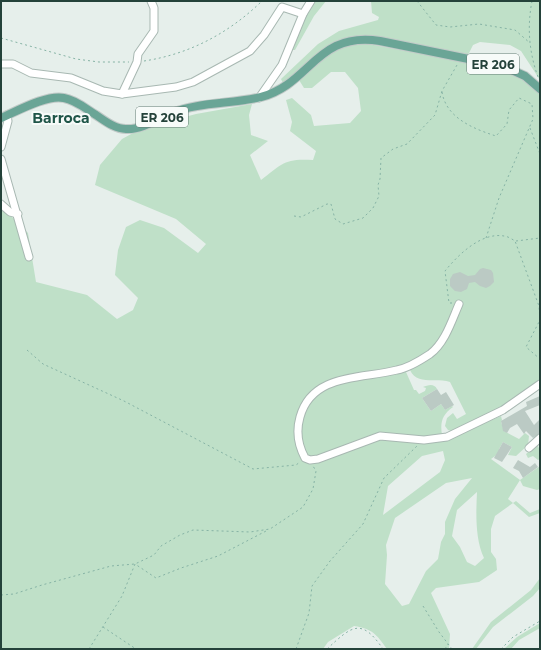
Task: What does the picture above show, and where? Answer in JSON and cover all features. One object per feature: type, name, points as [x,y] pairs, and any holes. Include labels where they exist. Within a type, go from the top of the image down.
[{"type":"main road","name":"ER 206","points":[[4,116],[43,101],[63,97],[78,104],[111,125],[128,129],[181,110],[260,98],[282,88],[323,53],[334,46],[349,41],[371,40],[510,68],[525,76],[540,89]]},
{"type":"street","points":[[122,94],[137,62],[138,54],[154,31],[154,8],[151,1]]},
{"type":"street","points":[[260,98],[282,65],[303,14],[311,1]]},
{"type":"street","points":[[1,64],[13,64],[31,73],[71,78],[103,91],[122,94],[176,87],[194,82],[250,51],[264,35],[282,7],[303,14]]},
{"type":"street","points":[[1,147],[8,121],[4,116]]},
{"type":"street","points":[[1,159],[18,214],[29,257]]},
{"type":"street","points":[[1,204],[10,212],[18,214]]},
{"type":"street","points":[[459,304],[441,341],[429,354],[399,370],[329,383],[309,398],[302,410],[297,438],[308,459],[318,459],[380,436],[424,440],[447,437],[503,410],[540,384]]},
{"type":"street","points":[[529,448],[540,438]]},
{"type":"path","points":[[417,1],[436,24],[450,27],[479,24],[514,30],[530,44]]},
{"type":"path","points":[[532,1],[529,17],[530,44],[540,83]]},
{"type":"path","points":[[294,216],[301,217],[327,204],[331,204],[335,219],[343,224],[363,218],[373,208],[380,196],[378,185],[380,180],[381,158],[393,149],[407,144],[435,115],[442,91],[458,62],[465,58]]},
{"type":"path","points":[[442,91],[444,102],[452,114],[477,130],[496,136],[507,124],[509,110],[519,98],[532,104],[533,120],[499,198],[486,238]]},
{"type":"path","points":[[530,127],[540,154]]},
{"type":"path","points":[[459,304],[449,303],[445,272],[462,253],[486,238],[504,236],[515,241],[540,238]]},
{"type":"path","points":[[515,241],[539,306],[540,320],[526,347],[540,359]]},
{"type":"path","points":[[27,350],[44,364],[124,401],[253,469],[296,465],[308,459],[316,471],[313,489],[303,507],[270,529],[218,556],[156,578],[135,564]]},
{"type":"path","points":[[296,649],[309,613],[312,586],[330,561],[363,524],[384,478],[424,440]]},
{"type":"path","points":[[1,595],[14,594],[42,584],[111,566],[135,564],[154,554],[167,542],[193,530],[250,532],[270,529]]},
{"type":"path","points":[[89,649],[122,596],[135,564]]},
{"type":"path","points":[[423,606],[438,632],[452,649]]},
{"type":"path","points":[[501,649],[513,637],[540,621]]},
{"type":"path","points":[[103,627],[136,649]]},
{"type":"path","points":[[327,649],[341,636],[354,628],[363,629],[373,634],[383,649]]},
{"type":"path","points":[[445,649],[448,644]]},
{"type":"green space","points":[[313,1],[326,1],[314,16],[295,50],[292,50],[307,11]]},
{"type":"green space","points":[[371,1],[540,1],[540,80],[521,51],[510,45],[480,42],[473,45],[468,55],[368,35],[353,36],[330,45],[283,83],[281,79],[318,44],[339,31],[378,20],[379,17],[372,13]]},
{"type":"green space","points":[[363,43],[502,69],[525,80],[540,93],[540,379],[501,408],[451,431],[445,426],[447,418],[453,413],[457,419],[466,414],[450,382],[422,380],[413,375],[410,370],[406,372],[414,390],[416,390],[419,394],[425,391],[426,388],[423,387],[433,385],[436,387],[437,389],[422,398],[431,411],[441,404],[445,410],[452,406],[453,407],[444,416],[441,426],[442,435],[435,435],[440,442],[501,416],[504,431],[519,439],[525,433],[529,436],[528,445],[516,456],[508,455],[512,447],[503,442],[499,449],[502,451],[491,459],[520,480],[508,499],[513,503],[495,516],[491,529],[491,552],[496,559],[497,570],[479,582],[436,588],[431,593],[450,634],[449,649],[387,649],[374,633],[354,626],[328,642],[323,649],[1,649],[1,209],[9,214],[28,233],[36,282],[87,295],[117,319],[133,310],[138,298],[115,275],[118,250],[126,227],[140,220],[164,228],[198,253],[206,244],[176,219],[95,185],[100,165],[122,139],[133,133],[155,125],[196,114],[252,104],[249,115],[251,135],[268,141],[250,155],[261,180],[279,166],[289,161],[313,160],[316,151],[290,131],[292,122],[286,100],[292,98],[311,115],[314,126],[350,123],[361,111],[358,88],[345,72],[331,72],[312,88],[304,88],[299,80],[338,47]],"holes":[[[443,451],[445,460],[440,472],[383,515],[388,486],[422,456]],[[472,478],[455,499],[445,522],[445,534],[441,542],[438,559],[426,571],[409,604],[402,606],[385,584],[387,555],[386,545],[395,518],[446,483]],[[477,492],[476,517],[479,543],[484,558],[475,566],[467,562],[460,547],[452,536],[457,510]]]},
{"type":"green space","points":[[537,444],[540,450],[540,459],[538,460],[533,456],[528,458],[526,454]]},
{"type":"green space","points":[[540,466],[540,489],[537,490],[523,486],[520,480]]},
{"type":"green space","points":[[516,501],[530,513],[540,509],[540,513],[529,517],[513,503]]},
{"type":"green space","points":[[540,578],[540,588],[533,596],[493,627],[476,649],[472,649],[491,622],[531,590]]},
{"type":"green space","points":[[540,623],[540,628],[519,640],[511,649],[504,649],[517,637]]},
{"type":"building","points":[[483,268],[491,270],[493,273],[494,282],[490,286],[486,288],[475,282],[469,283],[467,289],[461,292],[455,291],[450,286],[450,279],[453,274],[460,272],[468,276],[475,275],[480,269]]},
{"type":"building","points":[[437,389],[441,395],[446,392],[454,405],[445,410],[441,404],[431,411],[422,398]]},
{"type":"building","points":[[540,396],[540,405],[525,411],[534,425],[540,419],[540,433],[533,438],[526,431],[524,434],[517,424],[510,428],[507,433],[503,431],[501,421],[527,406],[526,402]]},
{"type":"building","points":[[503,442],[512,447],[502,462],[494,458]]},
{"type":"building","points":[[518,460],[530,467],[535,463],[538,467],[523,478],[519,471],[513,468]]},
{"type":"district","name":"Barroca","points":[[61,118]]}]
